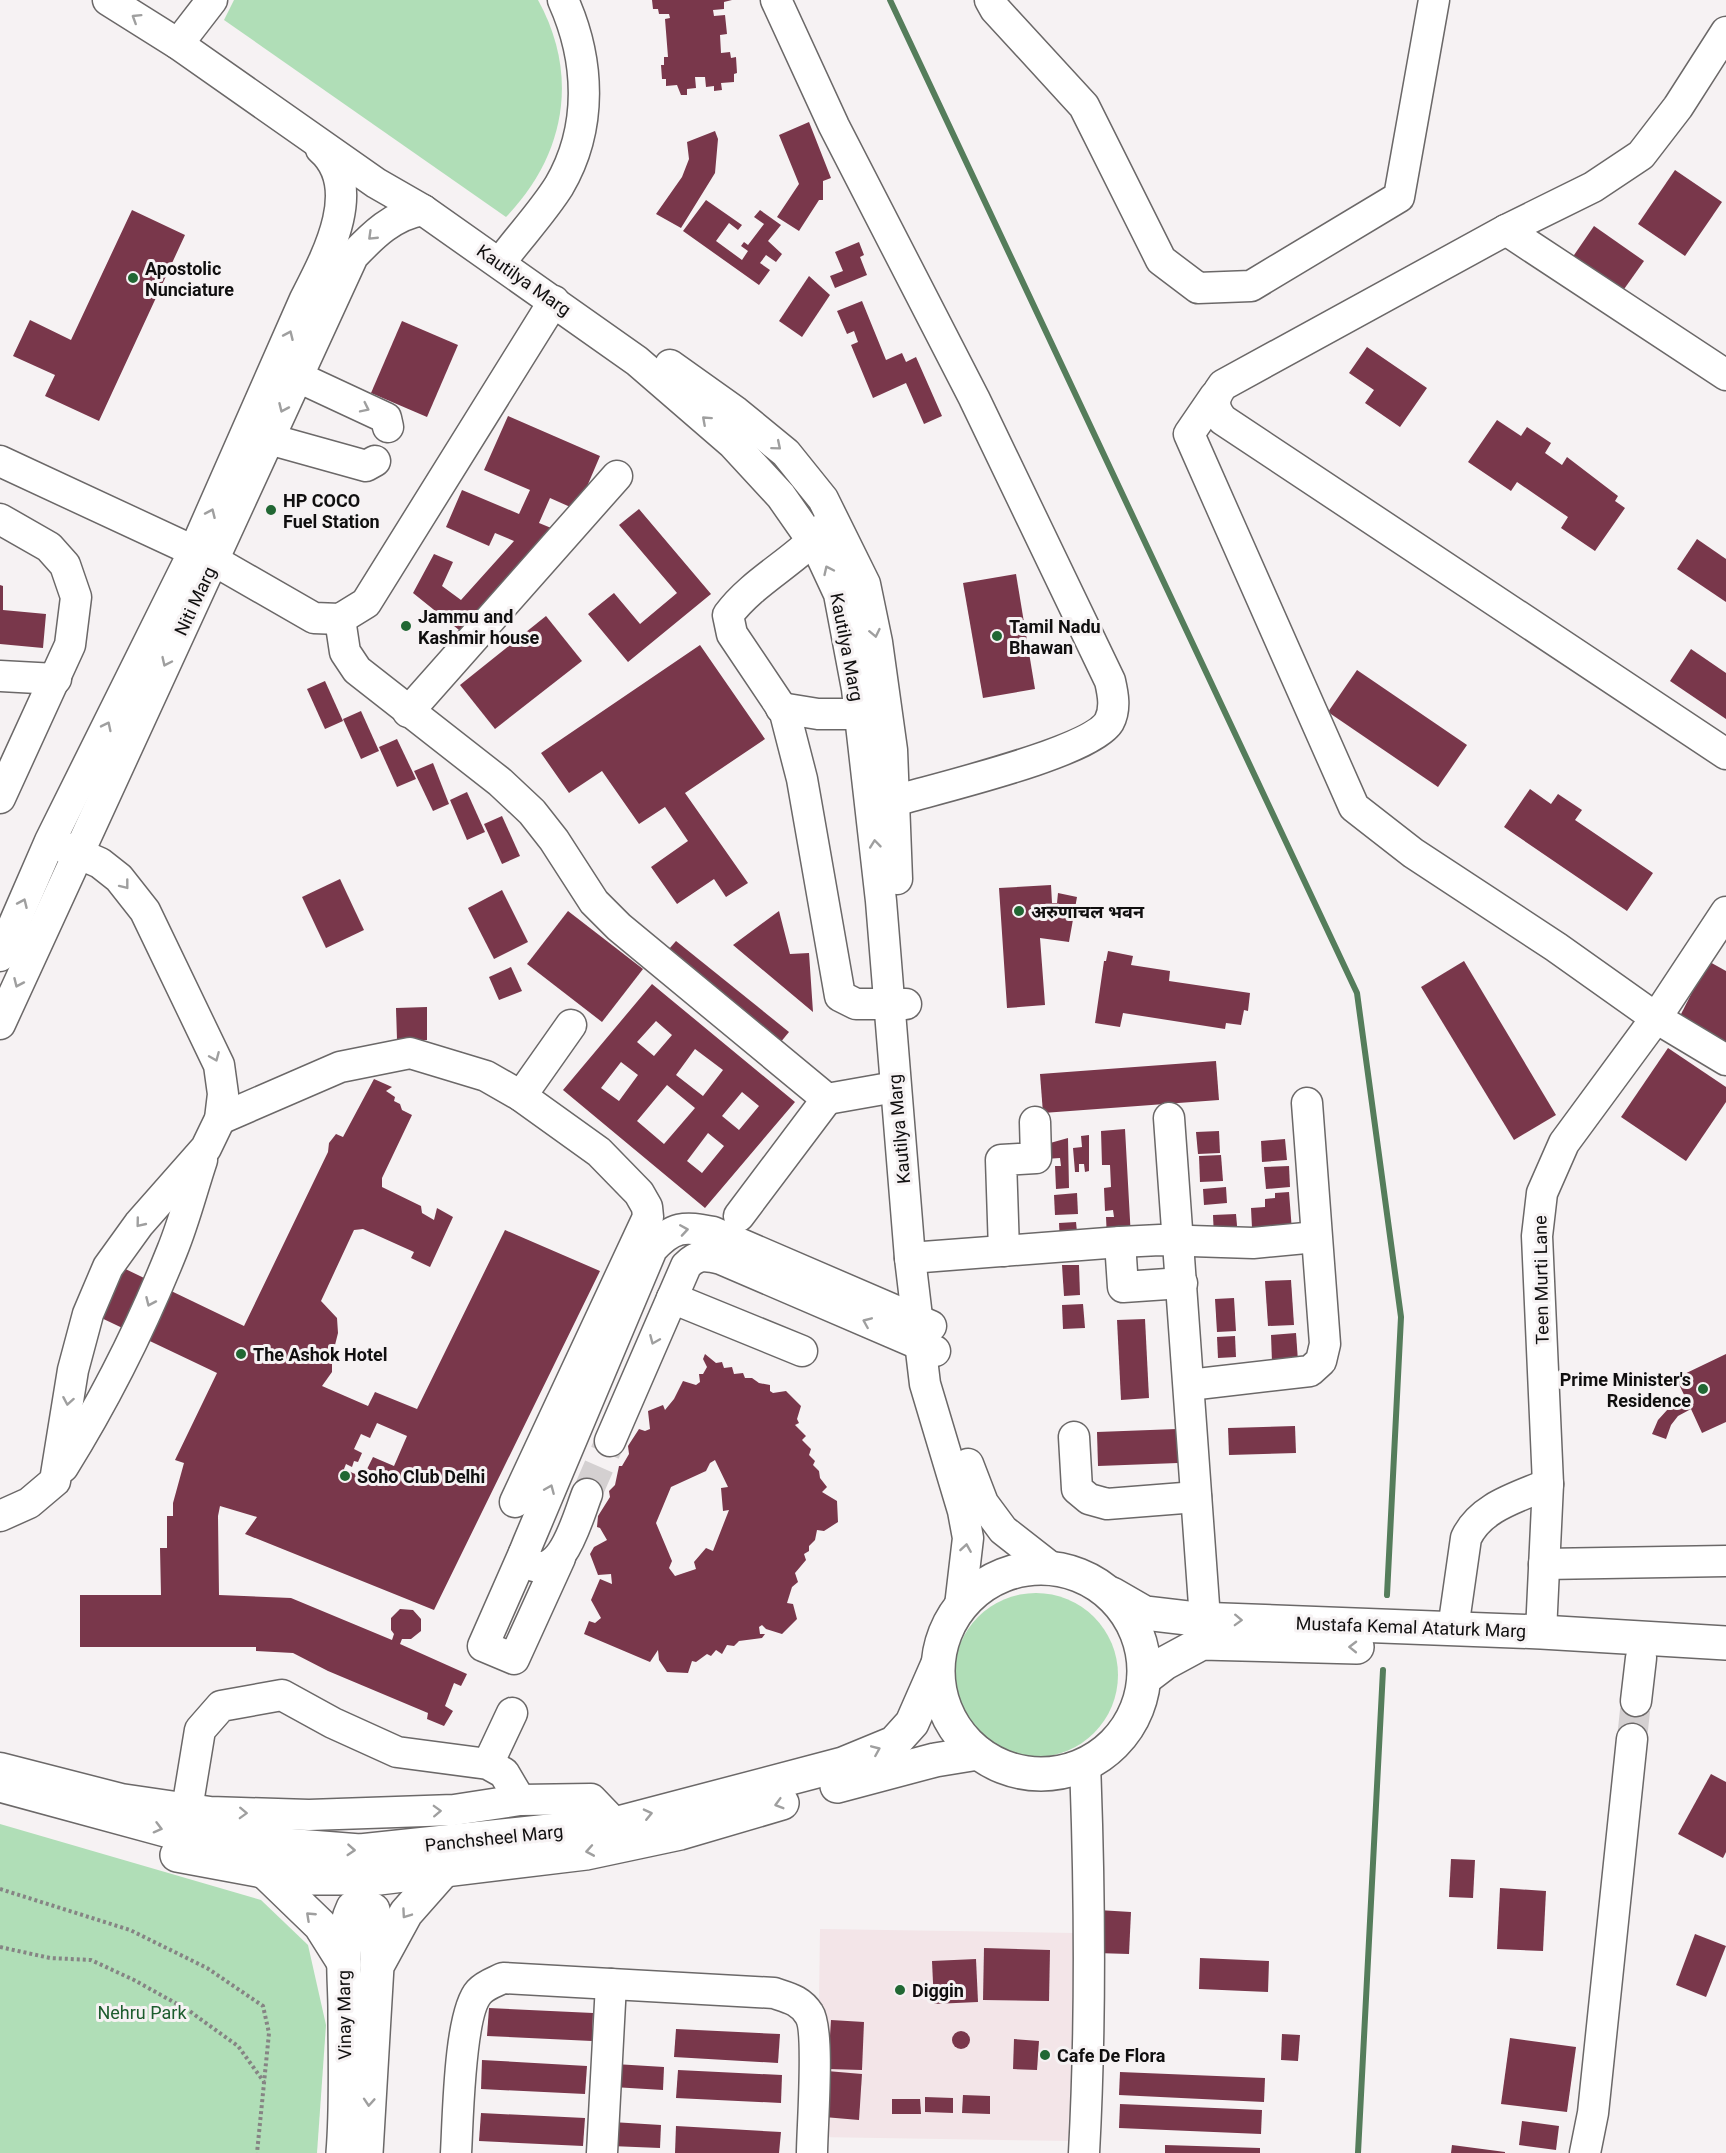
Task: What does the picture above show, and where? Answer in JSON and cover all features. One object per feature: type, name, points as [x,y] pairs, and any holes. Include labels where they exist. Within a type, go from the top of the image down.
[{"type":"main road","points":[[1053,1569],[1079,1575],[1103,1588],[1127,1613],[1141,1645],[1144,1679],[1135,1714],[1114,1744],[1085,1764],[1058,1773],[1029,1774],[1002,1767],[978,1753],[960,1735],[947,1714],[939,1690],[937,1665],[944,1634],[960,1606],[986,1583],[1018,1570],[1053,1569]]},
{"type":"main road","name":"Mustafa Kemal Ataturk Marg","points":[[1103,1588],[1145,1613],[1205,1619],[1541,1632],[1726,1643]]},
{"type":"main road","name":"Mustafa Kemal Ataturk Marg","points":[[1144,1679],[1165,1663],[1202,1643],[1536,1651],[1726,1663]]},
{"type":"main road","name":"Panchsheel Marg","points":[[0,1785],[195,1838],[360,1851],[615,1824],[843,1764],[894,1743],[912,1723],[937,1665]]},
{"type":"main road","name":"Panchsheel Marg","points":[[0,1807],[166,1853],[300,1878],[379,1878],[586,1853],[680,1833],[868,1777],[935,1760],[978,1753]]},
{"type":"main road","name":"Vinay Marg","points":[[366,2153],[377,1966],[406,1913],[444,1870]]},
{"type":"main road","name":"Vinay Marg","points":[[264,1871],[320,1925],[344,1963],[346,2119],[343,2153]]},
{"type":"main road","points":[[344,1963],[346,1922],[353,1908],[364,1905],[373,1910],[377,1926],[377,1966]]},
{"type":"street","name":"Kautilya Marg","points":[[108,0],[184,38],[394,174],[473,220],[554,302],[637,361],[733,444],[781,496],[813,542],[839,594],[874,715],[892,750],[897,1004],[895,1087],[926,1336],[925,1384],[960,1501],[968,1538],[960,1606]]},
{"type":"street","name":"Kautilya Marg","points":[[146,0],[184,38],[302,132],[376,183],[506,255],[753,425],[786,453],[823,499],[865,584],[877,642],[874,715],[881,901],[923,1182],[917,1258]]},
{"type":"street","points":[[184,38],[212,0]]},
{"type":"street","points":[[506,255],[559,185],[578,140],[583,108],[584,68],[580,44],[563,0]]},
{"type":"street","points":[[776,0],[834,126],[974,398],[1040,534],[1110,681],[1114,702],[1109,722],[1095,736],[1066,750],[894,801]]},
{"type":"street","points":[[990,0],[994,9],[1084,106],[1161,260],[1198,288],[1251,286],[1399,197],[1434,0]]},
{"type":"street","points":[[1726,32],[1678,107],[1641,155],[1593,187],[1506,230],[1223,385],[1189,434],[1354,807],[1413,853],[1556,947],[1656,1018],[1726,1060]]},
{"type":"street","name":"Niti Marg","points":[[0,1024],[77,854],[204,556],[304,298],[319,272],[341,211],[340,180],[329,155],[302,132]]},
{"type":"street","name":"Niti Marg","points":[[0,956],[50,842],[269,439],[352,256],[378,230],[413,212],[423,210]]},
{"type":"street","points":[[1506,230],[1726,375]]},
{"type":"street","points":[[0,461],[204,556],[314,618],[340,619],[366,603],[554,302]]},
{"type":"street","points":[[298,376],[386,418],[388,427]]},
{"type":"street","points":[[1215,396],[1215,410],[1223,420],[1726,754]]},
{"type":"street","points":[[269,439],[366,466],[375,461]]},
{"type":"street","points":[[408,712],[617,476]]},
{"type":"street","points":[[0,519],[49,547],[64,565],[71,578],[76,597],[70,645],[0,798]]},
{"type":"street","points":[[832,519],[813,542],[740,599],[728,615],[732,634],[781,708],[802,778],[840,996],[856,1004],[897,1004]]},
{"type":"street","points":[[340,619],[345,652],[357,670],[500,782],[532,812],[554,840],[594,902],[619,927],[827,1099]]},
{"type":"street","points":[[0,676],[56,679]]},
{"type":"street","points":[[781,708],[818,714],[874,715]]},
{"type":"street","points":[[0,1516],[29,1503],[55,1481],[96,1415],[134,1339],[173,1249],[206,1148],[220,1119],[223,1094],[219,1065],[145,911],[120,878],[100,863],[50,842]]},
{"type":"street","name":"Teen Murti Lane","points":[[1541,1632],[1548,1484],[1537,1236],[1542,1193],[1564,1143],[1656,1018],[1726,912]]},
{"type":"street","points":[[520,1096],[571,1025]]},
{"type":"street","points":[[220,1119],[340,1067],[410,1053],[486,1076],[520,1096],[599,1152],[639,1193],[647,1207],[648,1217],[515,1502]]},
{"type":"street","points":[[740,1216],[827,1099],[895,1087]]},
{"type":"street","points":[[1189,1385],[1310,1371],[1321,1361],[1325,1344],[1307,1103]]},
{"type":"street","points":[[1169,1118],[1205,1619]]},
{"type":"street","points":[[1004,1251],[1001,1160],[1036,1158],[1035,1122]]},
{"type":"street","points":[[55,1481],[73,1370],[88,1314],[108,1267],[139,1224],[206,1148]]},
{"type":"street","points":[[587,1494],[514,1659],[483,1646],[652,1249],[666,1234],[689,1227],[713,1232],[926,1336]]},
{"type":"street","points":[[917,1258],[1120,1242],[1253,1243],[1316,1237]]},
{"type":"street","points":[[1120,1242],[1123,1287],[1182,1283]]},
{"type":"street","points":[[610,1441],[686,1266],[693,1258],[704,1255],[721,1258],[926,1336]]},
{"type":"street","points":[[672,1298],[802,1351]]},
{"type":"street","name":"Kautilya Marg","points":[[926,1336],[954,1425],[983,1503],[1003,1530],[1053,1569]]},
{"type":"street","points":[[1074,1437],[1077,1489],[1089,1499],[1107,1504],[1196,1497]]},
{"type":"street","points":[[1453,1629],[1466,1538],[1471,1528],[1496,1507],[1548,1484]]},
{"type":"street","points":[[524,1553],[526,1562],[536,1568],[549,1568],[560,1558]]},
{"type":"street","points":[[1544,1564],[1726,1561]]},
{"type":"street","points":[[1636,1701],[1641,1658]]},
{"type":"street","points":[[187,1809],[200,1730],[221,1706],[282,1695],[333,1723],[397,1752],[488,1764],[504,1773],[520,1800]]},
{"type":"street","points":[[488,1764],[512,1713]]},
{"type":"street","points":[[1586,2153],[1593,2113],[1632,1739]]},
{"type":"street","points":[[1084,2153],[1090,2037],[1090,1883],[1085,1764]]},
{"type":"street","points":[[0,1768],[121,1799],[187,1809],[309,1815],[454,1810],[520,1800],[591,1799],[615,1824]]},
{"type":"street","points":[[456,2153],[463,2049],[472,2006],[478,1993],[503,1978],[774,1993],[798,2001],[811,2016],[814,2042],[812,2153]]},
{"type":"street","points":[[602,2153],[611,1984]]},
{"type":"path","points":[[0,1889],[130,1930],[207,1968],[263,2006],[269,2033],[257,2153]]},
{"type":"path","points":[[0,1947],[50,1958],[91,1960],[134,1980],[188,2010],[238,2046],[264,2082]]},
{"type":"shaded area","points":[[820,1929],[1074,1933],[1071,2141],[817,2137]]},
{"type":"green space","points":[[234,0],[538,0],[551,29],[559,57],[562,86],[560,114],[553,142],[542,168],[526,193],[506,217],[224,20]]},
{"type":"green space","points":[[1036,1593],[1052,1594],[1067,1599],[1094,1617],[1112,1644],[1117,1659],[1117,1691],[1112,1706],[1094,1733],[1067,1751],[1052,1756],[1036,1757],[1020,1756],[1005,1751],[978,1733],[960,1706],[955,1691],[954,1675],[955,1659],[960,1644],[978,1617],[1005,1599],[1020,1594]]},
{"type":"green space","name":"Nehru Park","points":[[0,1824],[261,1900],[308,1945],[326,2025],[317,2153],[0,2153]]},
{"type":"building","points":[[652,0],[732,0],[724,2],[724,9],[713,10],[714,16],[725,15],[727,34],[720,35],[721,53],[730,52],[731,58],[736,57],[737,73],[734,74],[734,82],[721,83],[722,90],[714,91],[714,86],[706,87],[705,77],[695,77],[696,88],[687,89],[687,95],[681,95],[677,85],[666,86],[666,79],[662,79],[661,65],[664,65],[664,57],[668,57],[665,19],[670,18],[669,14],[659,14],[658,9],[653,9]]},
{"type":"building","points":[[809,122],[831,178],[823,181],[823,200],[819,200],[799,231],[777,217],[799,184],[779,135]]},
{"type":"building","points":[[715,131],[718,139],[715,173],[681,228],[656,214],[682,177],[689,159],[687,142]]},
{"type":"building","points":[[1675,170],[1722,202],[1685,256],[1638,224]]},
{"type":"building","points":[[706,200],[742,225],[738,230],[729,223],[716,241],[742,260],[748,251],[741,246],[744,242],[748,245],[764,224],[754,217],[760,210],[781,225],[768,241],[782,254],[776,262],[766,255],[760,263],[770,270],[759,285],[683,231]]},
{"type":"building","name":"Apostolic Nunciature","points":[[132,210],[185,235],[99,421],[45,396],[55,375],[13,356],[30,320],[71,340]]},
{"type":"building","points":[[1594,226],[1644,261],[1622,292],[1572,258]]},
{"type":"building","points":[[859,242],[864,255],[860,257],[867,275],[835,288],[830,276],[843,271],[835,252]]},
{"type":"building","points":[[809,276],[830,295],[802,337],[779,321]]},
{"type":"building","points":[[862,301],[886,360],[902,353],[906,362],[916,357],[942,416],[924,424],[906,383],[873,398],[851,345],[858,342],[854,331],[847,334],[837,311]]},
{"type":"building","points":[[402,321],[458,345],[427,417],[371,393]]},
{"type":"building","points":[[1367,347],[1427,388],[1400,427],[1365,403],[1374,390],[1349,373]]},
{"type":"building","points":[[508,416],[600,456],[577,510],[550,498],[539,523],[561,532],[464,634],[413,593],[434,554],[453,562],[442,586],[461,600],[514,541],[495,533],[489,546],[446,527],[462,490],[519,514],[530,490],[484,470]]},
{"type":"building","points":[[1497,420],[1521,436],[1527,427],[1551,443],[1545,453],[1562,465],[1567,457],[1618,496],[1615,501],[1625,508],[1595,551],[1561,528],[1568,517],[1517,482],[1511,491],[1468,462]]},
{"type":"building","points":[[639,509],[711,594],[628,662],[588,614],[614,593],[640,624],[677,593],[619,525]]},
{"type":"building","points":[[1697,539],[1726,559],[1726,602],[1677,569]]},
{"type":"building","points":[[1016,574],[1035,689],[983,698],[963,583]]},
{"type":"building","points":[[0,585],[3,586],[3,610],[46,614],[43,648],[0,644]]},
{"type":"building","points":[[546,616],[582,661],[495,729],[460,685]]},
{"type":"building","points":[[700,645],[765,739],[685,793],[748,883],[726,897],[714,879],[677,904],[651,867],[688,841],[665,807],[639,824],[602,771],[569,793],[541,753]]},
{"type":"building","points":[[1691,649],[1726,673],[1726,719],[1670,681]]},
{"type":"building","points":[[1357,670],[1467,745],[1438,787],[1328,712]]},
{"type":"building","points":[[325,681],[343,721],[325,729],[307,689]]},
{"type":"building","points":[[361,711],[379,751],[361,759],[343,719]]},
{"type":"building","points":[[397,739],[416,779],[397,787],[379,747]]},
{"type":"building","points":[[433,763],[449,804],[433,811],[414,771]]},
{"type":"building","points":[[1530,789],[1551,804],[1558,794],[1582,810],[1575,820],[1653,873],[1627,911],[1504,827]]},
{"type":"building","points":[[467,792],[485,832],[467,840],[450,800]]},
{"type":"building","points":[[502,816],[520,856],[502,864],[484,824]]},
{"type":"building","points":[[340,879],[364,930],[326,948],[302,897]]},
{"type":"building","points":[[1051,885],[1052,903],[1057,903],[1058,893],[1077,897],[1069,942],[1040,938],[1045,1005],[1007,1008],[999,888]]},
{"type":"building","points":[[502,890],[528,942],[494,959],[468,908]]},
{"type":"building","points":[[568,911],[643,969],[602,1022],[527,964]]},
{"type":"building","points":[[779,911],[790,954],[809,953],[813,1012],[733,945]]},
{"type":"building","points":[[676,941],[789,1032],[775,1049],[662,957]]},
{"type":"building","points":[[1108,951],[1133,956],[1131,965],[1170,971],[1169,981],[1250,993],[1248,1011],[1244,1010],[1241,1025],[1226,1023],[1225,1029],[1123,1013],[1120,1027],[1095,1023],[1104,961],[1106,961]]},
{"type":"building","points":[[1464,961],[1556,1115],[1514,1140],[1421,987]]},
{"type":"building","points":[[1708,961],[1726,971],[1726,1047],[1677,1022]]},
{"type":"building","points":[[511,967],[522,991],[499,1000],[489,977]]},
{"type":"building","points":[[652,984],[795,1102],[705,1208],[563,1090]],"holes":[[[656,1021],[672,1035],[654,1056],[637,1042]],[[695,1049],[723,1070],[703,1096],[676,1075]],[[621,1062],[638,1075],[619,1101],[601,1088]],[[667,1085],[695,1108],[664,1144],[637,1121]],[[742,1092],[759,1106],[739,1130],[722,1116]],[[708,1133],[724,1146],[702,1173],[687,1161]]]},
{"type":"building","points":[[427,1007],[427,1040],[397,1040],[396,1008]]},
{"type":"building","points":[[1668,1048],[1726,1087],[1726,1102],[1686,1161],[1621,1117]]},
{"type":"building","points":[[1216,1061],[1219,1100],[1043,1113],[1040,1074]]},
{"type":"building","points":[[374,1079],[392,1087],[386,1091],[395,1097],[394,1101],[400,1104],[402,1110],[412,1115],[382,1178],[382,1187],[421,1206],[422,1213],[434,1220],[437,1208],[453,1217],[430,1267],[411,1258],[414,1252],[363,1229],[354,1230],[321,1301],[337,1318],[338,1333],[332,1357],[332,1372],[322,1386],[368,1406],[375,1392],[417,1409],[505,1230],[600,1271],[434,1610],[245,1534],[257,1517],[220,1506],[218,1516],[219,1595],[291,1598],[392,1640],[394,1634],[391,1630],[391,1618],[400,1609],[413,1610],[421,1619],[421,1631],[411,1639],[402,1639],[400,1644],[467,1674],[461,1686],[454,1683],[445,1706],[453,1711],[444,1726],[427,1719],[428,1713],[328,1671],[293,1653],[256,1651],[256,1647],[80,1647],[80,1595],[161,1595],[160,1548],[167,1548],[167,1516],[173,1516],[173,1503],[184,1463],[175,1460],[217,1373],[93,1314],[115,1264],[244,1326],[328,1152],[329,1143],[336,1134],[343,1137]],"holes":[[[377,1423],[407,1436],[394,1466],[373,1457],[367,1469],[382,1475],[380,1480],[366,1474],[364,1478],[344,1469],[346,1464],[352,1467],[354,1461],[358,1462],[362,1453],[354,1449],[361,1434],[370,1438]]]},
{"type":"building","points":[[1125,1129],[1131,1238],[1107,1239],[1106,1217],[1114,1217],[1113,1210],[1105,1211],[1104,1188],[1111,1187],[1110,1165],[1102,1165],[1101,1131]]},
{"type":"building","points":[[1219,1131],[1220,1153],[1198,1154],[1196,1132]]},
{"type":"building","points":[[1089,1135],[1089,1171],[1085,1172],[1084,1164],[1079,1164],[1079,1172],[1075,1172],[1073,1148],[1082,1147],[1081,1136]]},
{"type":"building","points":[[1068,1138],[1069,1188],[1056,1189],[1055,1166],[1061,1166],[1060,1158],[1045,1159],[1043,1145]]},
{"type":"building","points":[[1285,1139],[1287,1160],[1262,1162],[1261,1141]]},
{"type":"building","points":[[1221,1155],[1223,1181],[1200,1182],[1199,1156]]},
{"type":"building","points":[[1289,1166],[1290,1187],[1266,1189],[1264,1167]]},
{"type":"building","points":[[1226,1187],[1227,1203],[1204,1205],[1203,1189]]},
{"type":"building","points":[[1289,1192],[1292,1231],[1252,1228],[1251,1208],[1265,1207],[1265,1199],[1275,1198],[1275,1193]]},
{"type":"building","points":[[1077,1193],[1078,1214],[1055,1215],[1054,1195]]},
{"type":"building","points":[[1236,1214],[1238,1237],[1214,1238],[1213,1215]]},
{"type":"building","points":[[1076,1222],[1078,1242],[1060,1243],[1059,1223]]},
{"type":"building","points":[[1062,1265],[1079,1265],[1080,1295],[1064,1296]]},
{"type":"building","points":[[1291,1280],[1294,1325],[1268,1326],[1265,1281]]},
{"type":"building","points":[[1234,1298],[1236,1331],[1217,1332],[1215,1299]]},
{"type":"building","points":[[1083,1304],[1085,1328],[1063,1329],[1062,1305]]},
{"type":"building","points":[[1145,1319],[1149,1398],[1121,1400],[1117,1320]]},
{"type":"building","points":[[1296,1333],[1298,1361],[1272,1362],[1271,1335]]},
{"type":"building","points":[[1235,1336],[1236,1357],[1218,1358],[1217,1337]]},
{"type":"building","points":[[705,1354],[716,1363],[722,1362],[724,1368],[732,1367],[734,1374],[743,1373],[745,1378],[752,1378],[759,1383],[770,1385],[770,1391],[773,1393],[786,1391],[801,1406],[797,1419],[799,1423],[795,1425],[806,1436],[802,1440],[811,1449],[809,1455],[815,1461],[813,1465],[819,1471],[820,1478],[827,1487],[822,1492],[837,1501],[838,1522],[824,1531],[817,1530],[815,1540],[809,1546],[809,1551],[804,1554],[806,1560],[795,1573],[798,1582],[792,1587],[787,1603],[793,1604],[797,1619],[782,1634],[766,1629],[762,1625],[759,1627],[760,1634],[765,1634],[762,1638],[739,1641],[734,1646],[727,1645],[722,1654],[716,1650],[711,1656],[707,1654],[696,1662],[692,1661],[688,1673],[667,1672],[659,1660],[658,1650],[650,1662],[584,1634],[589,1621],[595,1623],[601,1618],[591,1600],[600,1579],[612,1584],[611,1574],[598,1575],[590,1554],[594,1547],[607,1540],[597,1527],[598,1516],[610,1497],[609,1491],[615,1485],[619,1466],[622,1466],[629,1454],[628,1446],[639,1429],[645,1431],[650,1429],[648,1411],[663,1405],[665,1410],[674,1399],[683,1381],[696,1385],[700,1382],[699,1374],[703,1374],[707,1367],[703,1359]],"holes":[[[715,1460],[728,1487],[721,1488],[723,1511],[729,1510],[713,1551],[706,1548],[694,1562],[696,1569],[675,1576],[669,1568],[672,1561],[656,1523],[671,1487],[706,1471],[710,1463]]]},
{"type":"building","name":"Prime Minister's Residence","points":[[1726,1354],[1726,1422],[1702,1433],[1691,1409],[1678,1416],[1671,1425],[1666,1439],[1652,1434],[1658,1420],[1668,1409],[1686,1399],[1676,1378]]},
{"type":"building","points":[[1295,1426],[1296,1453],[1229,1455],[1228,1428]]},
{"type":"building","points":[[1177,1429],[1178,1463],[1098,1466],[1097,1432]]},
{"type":"building","points":[[1711,1774],[1726,1782],[1726,1852],[1723,1858],[1678,1834]]},
{"type":"building","points":[[1451,1859],[1475,1860],[1473,1898],[1449,1897]]},
{"type":"building","points":[[1500,1888],[1546,1891],[1543,1951],[1497,1949]]},
{"type":"building","points":[[1098,1910],[1131,1912],[1129,1954],[1096,1953]]},
{"type":"building","points":[[1695,1934],[1726,1946],[1706,1997],[1676,1985]]},
{"type":"building","points":[[984,1948],[1050,1950],[1049,2001],[983,2000]]},
{"type":"building","points":[[1200,1958],[1269,1961],[1268,1992],[1199,1989]]},
{"type":"building","points":[[976,1959],[978,2002],[934,2004],[932,1961]]},
{"type":"building","points":[[489,2008],[593,2013],[592,2041],[487,2036]]},
{"type":"building","points":[[831,2020],[864,2022],[862,2070],[828,2069]]},
{"type":"building","points":[[676,2029],[780,2034],[778,2063],[674,2057]]},
{"type":"building","points":[[957,2031],[965,2031],[970,2036],[968,2047],[957,2049],[952,2044],[952,2036]]},
{"type":"building","points":[[1282,2034],[1300,2035],[1298,2061],[1281,2060]]},
{"type":"building","points":[[1510,2038],[1576,2047],[1567,2112],[1501,2104]]},
{"type":"building","points":[[1014,2039],[1039,2041],[1037,2070],[1013,2069]]},
{"type":"building","points":[[482,2060],[587,2066],[585,2094],[481,2089]]},
{"type":"building","points":[[615,2064],[664,2067],[663,2090],[613,2087]]},
{"type":"building","points":[[678,2070],[782,2075],[781,2103],[676,2098]]},
{"type":"building","points":[[827,2071],[862,2074],[859,2120],[824,2117]]},
{"type":"building","points":[[1120,2072],[1265,2078],[1264,2102],[1119,2095]]},
{"type":"building","points":[[963,2095],[990,2096],[990,2114],[962,2113]]},
{"type":"building","points":[[925,2097],[953,2098],[953,2113],[925,2112]]},
{"type":"building","points":[[892,2099],[920,2099],[921,2114],[892,2114]]},
{"type":"building","points":[[1120,2104],[1262,2110],[1261,2134],[1119,2128]]},
{"type":"building","points":[[481,2113],[585,2118],[583,2146],[479,2141]]},
{"type":"building","points":[[1522,2121],[1559,2126],[1556,2150],[1519,2145]]},
{"type":"building","points":[[612,2122],[661,2125],[660,2148],[611,2146]]},
{"type":"building","points":[[676,2126],[781,2132],[779,2153],[675,2153]]},
{"type":"building","points":[[1165,2145],[1260,2148],[1260,2153],[1165,2153]]},
{"type":"building","points":[[1452,2145],[1505,2152],[1505,2153],[1451,2153]]},
{"type":"waterway","points":[[890,0],[1357,993],[1401,1317],[1387,1595]]},
{"type":"waterway","points":[[1358,2153],[1383,1670]]},
{"type":"tunnel","points":[[587,1494],[610,1441]]},
{"type":"tunnel","points":[[1632,1739],[1636,1701]]},
{"type":"place","name":"Apostolic Nunciature","points":[[133,278]]},
{"type":"place","name":"HP COCO Fuel Station","points":[[271,510]]},
{"type":"place","name":"Jammu and Kashmir house","points":[[406,626]]},
{"type":"place","name":"Tamil Nadu Bhawan","points":[[997,636]]},
{"type":"place","name":"अरुणाचल भवन","points":[[1019,911]]},
{"type":"place","name":"The Ashok Hotel","points":[[241,1354]]},
{"type":"place","name":"Prime Minister's Residence","points":[[1703,1389]]},
{"type":"place","name":"Soho Club Delhi","points":[[345,1476]]},
{"type":"place","name":"Diggin","points":[[900,1990]]},
{"type":"place","name":"Cafe De Flora","points":[[1045,2055]]}]
